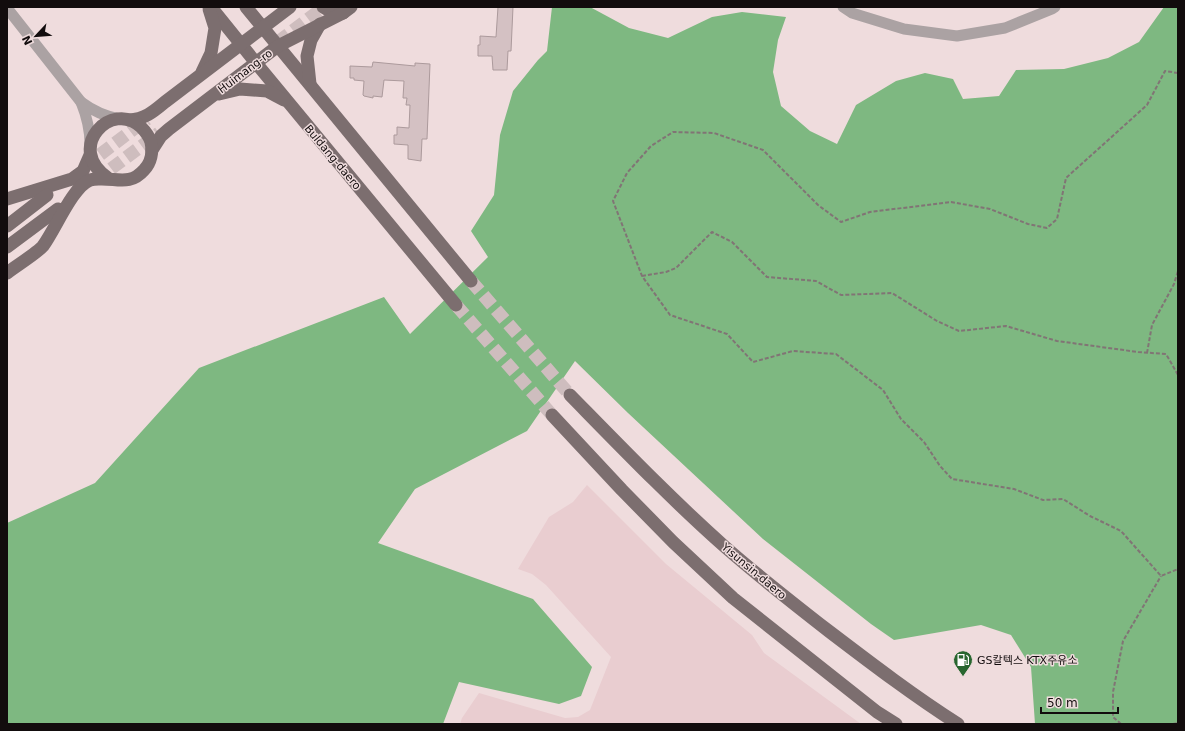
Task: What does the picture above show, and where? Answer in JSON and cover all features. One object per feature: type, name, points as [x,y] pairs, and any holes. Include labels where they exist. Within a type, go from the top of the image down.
[{"type":"main road","name":"Buldang-daero","points":[[210,7],[456,305]]},
{"type":"main road","points":[[199,76],[211,53],[212,47],[215,28],[210,7]]},
{"type":"main road","points":[[246,7],[471,281]]},
{"type":"main road","points":[[7,198],[72,179],[83,171],[94,135],[100,127],[109,121],[138,119],[146,117],[154,112],[290,7]]},
{"type":"main road","points":[[323,7],[328,10],[347,10]]},
{"type":"main road","name":"Huimang-ro","points":[[152,150],[161,136],[278,46],[347,10]]},
{"type":"main road","points":[[310,84],[307,56],[311,40],[320,24]]},
{"type":"main road","points":[[215,94],[240,89],[260,91],[266,92],[288,102]]},
{"type":"main road","points":[[90,150],[93,164],[100,173],[108,178],[118,181],[128,180],[138,176],[148,165],[150,160],[152,150],[150,140],[146,131],[138,124],[124,120]]},
{"type":"main road","points":[[7,273],[43,247],[78,189],[90,180],[108,178]]},
{"type":"main road","points":[[7,226],[47,195]]},
{"type":"main road","points":[[7,247],[58,209]]},
{"type":"main road","name":"Yisunsin-daero","points":[[570,395],[636,462],[724,546],[793,604],[929,705],[958,724]]},
{"type":"main road","points":[[552,415],[673,542],[733,598],[877,712],[896,724]]},
{"type":"street","points":[[843,7],[852,13],[904,29],[957,36],[1005,28],[1055,7]]},
{"type":"street","points":[[7,8],[81,102],[93,111],[124,120]]},
{"type":"street","points":[[81,102],[87,116],[90,129],[90,150]]},
{"type":"path","points":[[1161,576],[1121,532],[1063,500],[1043,500],[1014,489],[952,479],[940,466],[924,442],[901,419],[883,390],[836,354],[794,350],[753,362],[727,334],[670,315],[642,276],[613,201],[627,172],[651,146],[673,132],[714,133],[763,150],[818,205],[840,222],[870,212],[951,202],[990,209],[1028,224],[1047,228],[1057,219],[1066,178],[1147,106],[1164,71],[1178,73]]},
{"type":"path","points":[[642,276],[666,272],[676,268],[712,232],[732,242],[767,277],[816,281],[841,295],[892,293],[937,321],[959,331],[1006,326],[1057,341],[1147,353],[1166,354],[1178,375]]},
{"type":"path","points":[[1147,353],[1152,325],[1174,284],[1178,271]]},
{"type":"path","points":[[1120,724],[1114,716],[1113,692],[1123,641],[1161,576],[1178,569]]},
{"type":"path","points":[[1172,724],[1178,723]]},
{"type":"shaded area","points":[[587,485],[666,564],[752,635],[764,653],[861,724],[460,724],[462,718],[479,693],[565,718],[578,717],[590,710],[611,657],[546,585],[532,574],[518,569],[549,517],[573,502]]},
{"type":"green space","points":[[552,7],[590,7],[629,28],[668,38],[712,17],[742,12],[786,17],[778,40],[773,72],[781,106],[810,131],[837,144],[856,105],[896,81],[925,73],[953,79],[963,99],[999,96],[1016,70],[1064,69],[1108,58],[1139,42],[1164,7],[1178,7],[1178,724],[1035,724],[1031,667],[1011,635],[981,625],[894,640],[871,624],[763,539],[628,413],[575,361],[527,431],[415,489],[378,543],[533,599],[592,667],[581,696],[559,704],[459,682],[443,724],[7,724],[7,523],[95,483],[199,368],[384,297],[410,334],[488,257],[471,231],[494,195],[500,135],[513,91],[547,51]]},
{"type":"building","points":[[498,7],[513,7],[511,51],[508,51],[507,70],[493,70],[492,56],[478,56],[480,36],[496,37]]},
{"type":"building","points":[[373,62],[415,66],[415,63],[430,64],[427,139],[422,139],[421,161],[408,159],[408,145],[394,144],[394,135],[397,135],[397,127],[409,128],[410,105],[406,105],[407,98],[403,98],[404,81],[384,80],[382,97],[373,96],[373,98],[363,95],[364,81],[350,78],[350,66],[372,67]]},
{"type":"tunnel","points":[[278,42],[324,7]]},
{"type":"tunnel","points":[[85,166],[147,119]]},
{"type":"tunnel","points":[[96,180],[159,133]]},
{"type":"tunnel","points":[[471,281],[570,395]]},
{"type":"tunnel","points":[[456,305],[552,415]]},
{"type":"place","name":"GS칼텍스 KTX주유소","points":[[963,677]]}]
